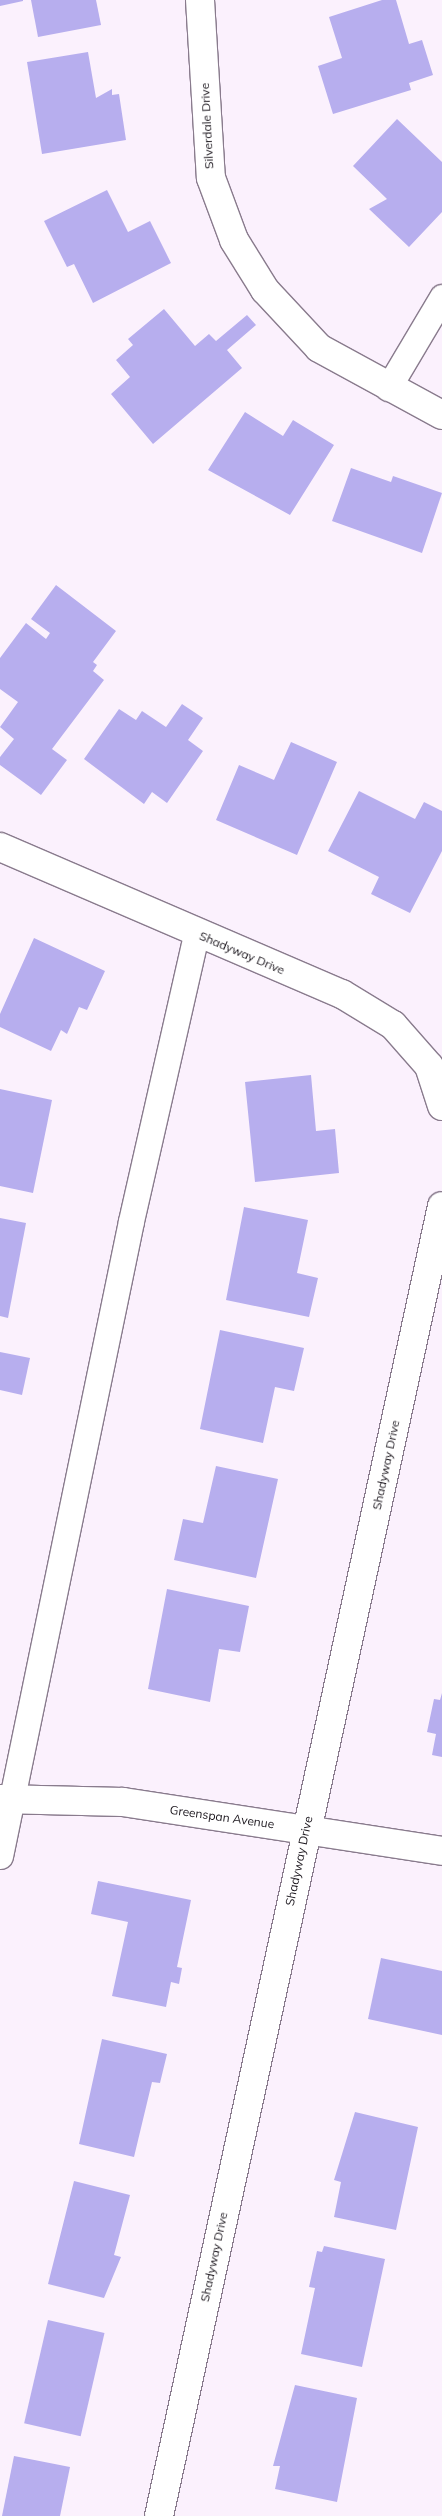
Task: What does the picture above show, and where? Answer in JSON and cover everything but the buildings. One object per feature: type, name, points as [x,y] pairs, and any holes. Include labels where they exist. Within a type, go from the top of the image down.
[{"type":"street","name":"Silverdale Drive","points":[[200,0],[211,178],[234,240],[265,290],[319,348],[388,388],[442,415]]},
{"type":"street","name":"Shadyway Drive","points":[[0,847],[196,934],[342,994],[393,1025],[429,1066],[442,1106]]},
{"type":"street","name":"Shadyway Drive","points":[[159,2516],[442,1206]]},
{"type":"street","name":"Greenspan Avenue","points":[[6,1799],[123,1802],[442,1851]]},
{"type":"lane","points":[[388,388],[442,297]]},
{"type":"lane","points":[[0,1856],[6,1799],[131,1221],[196,934]]}]
